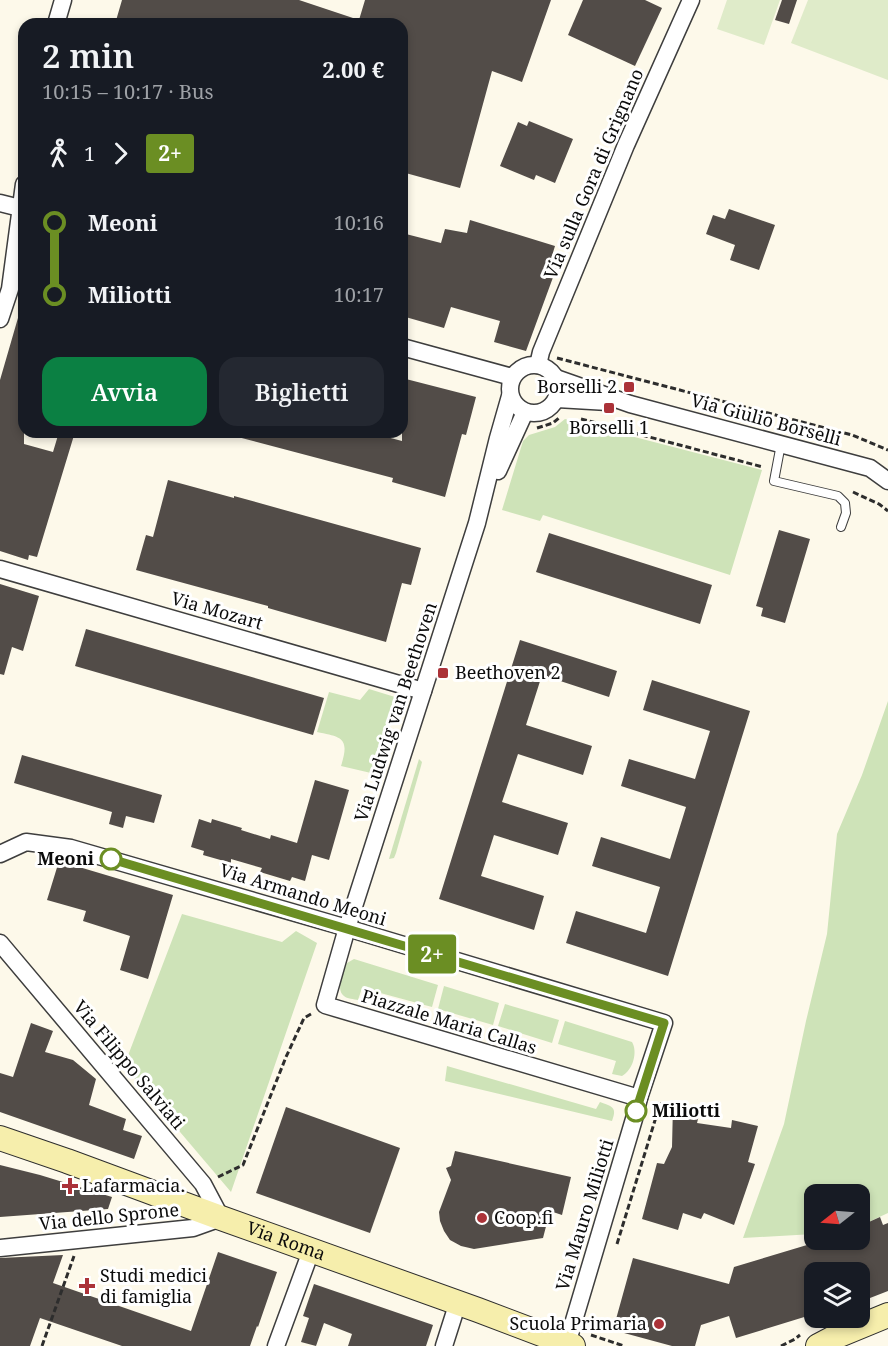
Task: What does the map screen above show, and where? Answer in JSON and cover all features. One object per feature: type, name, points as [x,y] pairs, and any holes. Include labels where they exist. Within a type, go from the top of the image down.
[{"type":"street","points":[[58,18],[63,0]]},
{"type":"street","name":"Via sulla Gora di Grignano","points":[[539,358],[626,145],[691,0]]},
{"type":"street","points":[[0,203],[18,208]]},
{"type":"street","points":[[0,319],[18,260]]},
{"type":"street","points":[[408,349],[512,377]]},
{"type":"street","points":[[539,358],[556,378],[560,407],[533,414],[520,410],[514,404],[509,386],[512,377],[520,369],[539,358]]},
{"type":"street","name":"Via Giulio Borselli","points":[[556,378],[630,404],[870,468],[888,481]]},
{"type":"street","name":"Via Ludwig van Beethoven","points":[[347,928],[481,508],[510,396]]},
{"type":"street","name":"Via Giulio Borselli","points":[[560,407],[630,404]]},
{"type":"street","name":"Via Ludwig van Beethoven","points":[[481,508],[525,412]]},
{"type":"street","name":"Via Mozart","points":[[0,569],[423,691]]},
{"type":"street","name":"Via Armando Meoni","points":[[0,854],[26,842],[72,848],[664,1023]]},
{"type":"street","points":[[325,1005],[347,928]]},
{"type":"street","name":"Via Filippo Salviati","points":[[0,943],[203,1184],[221,1218]]},
{"type":"street","name":"Piazzale Maria Callas","points":[[325,1005],[639,1098]]},
{"type":"street","name":"Via Mauro Miliotti","points":[[576,1341],[639,1098],[664,1023]]},
{"type":"street","name":"Via Roma","points":[[0,1138],[311,1251],[576,1341]]},
{"type":"street","name":"Via dello Sprone","points":[[0,1248],[193,1228],[221,1218]]},
{"type":"street","points":[[276,1346],[311,1251]]},
{"type":"street","points":[[444,1346],[458,1302]]},
{"type":"street","points":[[818,1346],[888,1315]]},
{"type":"lane","points":[[781,444],[774,481],[838,496],[845,503],[846,513],[841,527]]},
{"type":"path","points":[[539,358],[556,358],[852,435],[888,450]]},
{"type":"path","points":[[528,429],[552,423],[560,407]]},
{"type":"path","points":[[574,417],[776,470]]},
{"type":"path","points":[[852,492],[879,504],[888,511]]},
{"type":"path","points":[[203,1184],[243,1165],[304,1018],[325,1005]]},
{"type":"path","points":[[616,1246],[660,1104],[639,1098]]},
{"type":"path","points":[[42,1346],[79,1240]]},
{"type":"path","points":[[576,1341],[624,1346]]},
{"type":"green space","points":[[727,0],[780,0],[764,45],[717,29]]},
{"type":"green space","points":[[808,0],[888,0],[888,80],[791,43]]},
{"type":"green space","points":[[565,419],[762,470],[730,575],[543,515],[540,521],[502,510],[523,441],[529,435],[555,427]]},
{"type":"green space","points":[[369,689],[395,697],[371,773],[341,766],[345,750],[342,740],[333,735],[317,732],[329,692],[360,700]]},
{"type":"green space","points":[[888,701],[888,1213],[870,1221],[870,1184],[804,1184],[804,1235],[743,1238],[784,1124],[827,934],[837,834],[862,775]]},
{"type":"green space","points":[[419,759],[422,762],[396,853],[394,858],[389,859]]},
{"type":"green space","points":[[182,914],[282,942],[296,931],[317,943],[231,1192],[124,1066]]},
{"type":"green space","points":[[354,959],[438,985],[432,1007],[362,988],[358,1000],[345,997],[340,989],[341,980],[347,963]]},
{"type":"green space","points":[[444,986],[499,1003],[493,1025],[438,1009]]},
{"type":"green space","points":[[505,1004],[559,1020],[552,1043],[498,1026]]},
{"type":"green space","points":[[565,1021],[632,1042],[635,1051],[629,1070],[622,1076],[612,1074],[616,1061],[558,1044]]},
{"type":"green space","points":[[447,1066],[596,1109],[600,1102],[613,1108],[612,1121],[445,1081]]},
{"type":"building","points":[[122,0],[299,0],[353,18],[117,18]]},
{"type":"building","points":[[365,0],[551,0],[522,82],[492,71],[460,188],[408,174],[408,18],[360,18]]},
{"type":"building","points":[[583,0],[645,0],[662,8],[635,66],[568,35]]},
{"type":"building","points":[[782,0],[797,0],[789,24],[775,20]]},
{"type":"building","points":[[529,121],[573,139],[555,183],[536,175],[534,180],[500,166],[518,122],[527,126]]},
{"type":"building","points":[[729,209],[775,225],[759,270],[730,260],[735,245],[706,234],[713,215],[725,219]]},
{"type":"building","points":[[470,220],[555,246],[551,259],[559,261],[526,351],[494,342],[500,321],[451,307],[444,328],[408,318],[408,235],[441,243],[445,229],[467,233]]},
{"type":"building","points":[[18,318],[18,438],[24,438],[24,444],[53,452],[57,438],[73,438],[37,557],[29,555],[28,560],[0,551],[0,380]]},
{"type":"building","points":[[408,380],[476,397],[466,435],[462,434],[445,497],[392,482],[393,478],[242,438],[391,438],[402,441],[402,438],[408,438]]},
{"type":"building","points":[[168,480],[421,548],[411,585],[402,583],[386,642],[268,608],[268,606],[136,570],[146,535],[153,537]]},
{"type":"building","points":[[779,530],[810,539],[785,623],[761,616],[763,608],[756,606]]},
{"type":"building","points":[[549,533],[712,585],[700,624],[536,572]]},
{"type":"building","points":[[0,584],[39,596],[23,651],[12,647],[4,675],[0,674]]},
{"type":"building","points":[[86,629],[324,698],[313,735],[75,666]]},
{"type":"building","points":[[520,640],[617,671],[609,697],[542,675],[526,725],[592,746],[583,775],[518,754],[502,802],[568,823],[558,855],[494,835],[481,876],[544,896],[534,930],[439,899]]},
{"type":"building","points":[[652,680],[750,711],[668,976],[566,943],[576,911],[646,933],[660,887],[592,866],[601,837],[670,859],[686,807],[621,786],[629,759],[695,779],[710,731],[643,710]]},
{"type":"building","points":[[22,755],[162,795],[154,823],[126,816],[123,828],[109,824],[112,812],[14,783]]},
{"type":"building","points":[[315,780],[349,790],[329,860],[312,855],[305,881],[292,877],[290,881],[260,872],[262,868],[231,859],[231,863],[203,855],[204,851],[191,847],[199,819],[211,823],[212,819],[270,839],[271,835],[297,843]]},
{"type":"building","points":[[59,861],[173,895],[148,979],[120,970],[130,936],[83,921],[86,911],[47,900]]},
{"type":"building","points":[[31,1023],[53,1031],[45,1052],[73,1060],[96,1079],[89,1105],[126,1119],[123,1130],[142,1136],[134,1159],[0,1112],[0,1073],[13,1077]]},
{"type":"building","points":[[673,1105],[700,1111],[697,1123],[731,1128],[732,1120],[758,1126],[748,1162],[755,1164],[734,1225],[704,1213],[701,1219],[683,1213],[678,1230],[642,1219],[657,1163],[664,1164],[672,1147]]},
{"type":"building","points":[[286,1107],[400,1148],[370,1233],[256,1193]]},
{"type":"building","points":[[455,1151],[571,1177],[562,1215],[550,1211],[543,1238],[474,1249],[450,1240],[440,1221],[439,1212],[451,1180],[446,1168],[451,1166]]},
{"type":"building","points":[[0,1165],[112,1197],[108,1209],[0,1217]]},
{"type":"building","points":[[880,1217],[883,1225],[888,1223],[888,1291],[870,1298],[870,1262],[804,1262],[804,1317],[736,1338],[729,1316],[701,1325],[695,1346],[672,1346],[613,1330],[633,1258],[729,1284],[734,1267],[804,1246],[804,1250],[870,1250],[870,1222]]},
{"type":"building","points":[[218,1252],[277,1272],[250,1346],[122,1346],[40,1318],[30,1346],[0,1346],[0,1258],[63,1255],[53,1283],[191,1331]]},
{"type":"building","points":[[314,1284],[433,1325],[426,1346],[348,1346],[352,1334],[324,1323],[316,1346],[301,1342],[309,1318],[303,1316]]},
{"type":"bus line","name":"2+","points":[[111,859],[664,1023],[636,1111]]},
{"type":"place","name":"Borselli 2","points":[[629,387]]},
{"type":"place","name":"Borselli 1","points":[[609,408]]},
{"type":"place","name":"Beethoven 2","points":[[443,673]]},
{"type":"place","name":"Meoni","points":[[111,859]]},
{"type":"place","name":"Miliotti","points":[[636,1111]]},
{"type":"place","name":"Lafarmacia.","points":[[70,1186]]},
{"type":"place","name":"Coop.fi","points":[[482,1218]]},
{"type":"place","name":"Studi medici di famiglia","points":[[87,1286]]},
{"type":"place","name":"Scuola Primaria","points":[[659,1324]]}]
